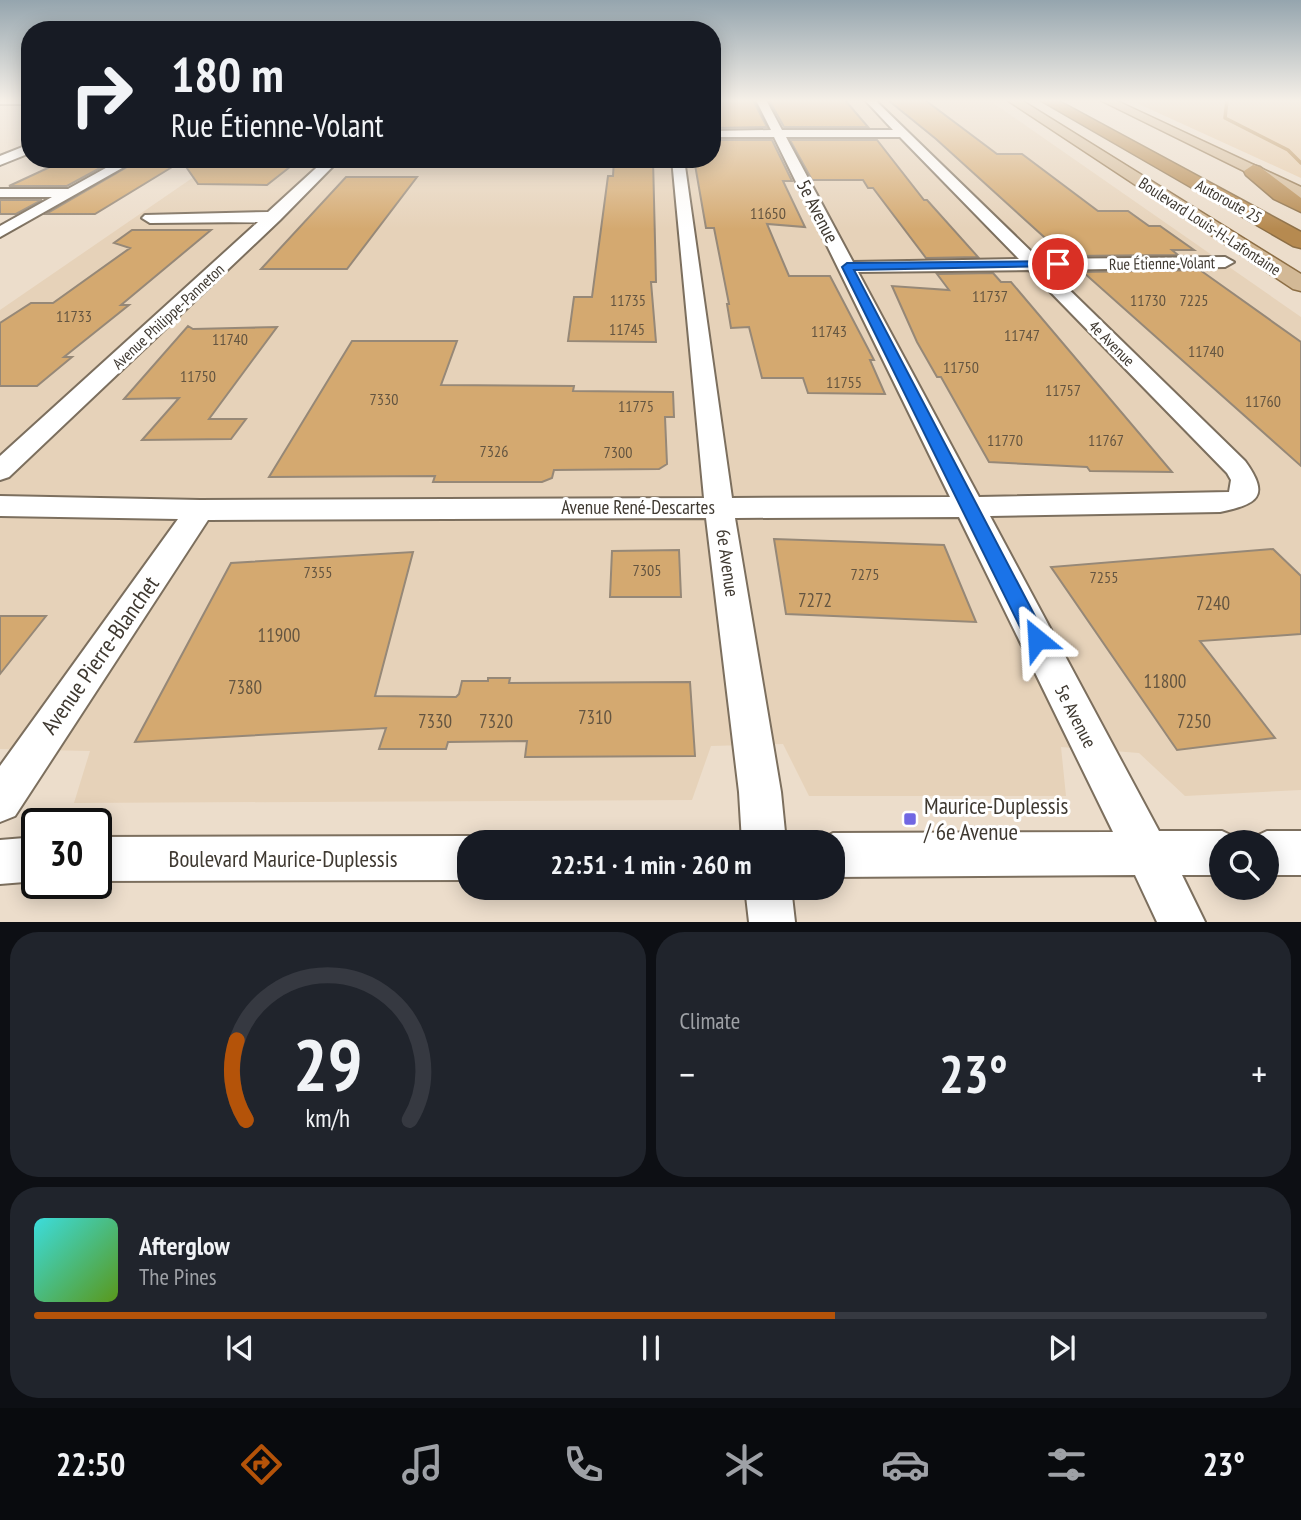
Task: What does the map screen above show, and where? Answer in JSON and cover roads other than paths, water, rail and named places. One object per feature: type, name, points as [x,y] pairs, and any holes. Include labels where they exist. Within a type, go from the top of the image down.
[{"type":"highway","points":[[1084,143],[1153,176],[1301,262]]},
{"type":"highway","name":"Autoroute 25","points":[[1125,143],[1301,241]]},
{"type":"highway","name":"Autoroute 25","points":[[1149,143],[1301,223]]},
{"type":"highway","points":[[1253,171],[1281,195],[1301,206]]},
{"type":"main road","name":"Boulevard Louis-H.-Lafontaine","points":[[1080,143],[1301,284]]},
{"type":"main road","points":[[1195,143],[1301,194]]},
{"type":"street","name":"5e Avenue","points":[[783,143],[1182,922]]},
{"type":"street","name":"4e Avenue","points":[[913,143],[1236,467]]},
{"type":"street","points":[[0,161],[21,152]]},
{"type":"street","points":[[0,232],[116,168]]},
{"type":"street","name":"Avenue Philippe-Panneton","points":[[0,471],[325,168]]},
{"type":"street","name":"6e Avenue","points":[[679,168],[719,507],[751,723],[763,830]]},
{"type":"street","points":[[0,193],[71,193]]},
{"type":"street","points":[[150,218],[275,217]]},
{"type":"street","name":"Rue Étienne-Volant","points":[[847,267],[1224,262]]},
{"type":"street","name":"Avenue René-Descartes","points":[[0,506],[200,510],[969,507],[1220,503],[1238,499],[1245,491],[1245,480],[1236,467]]},
{"type":"street","name":"Avenue Pierre-Blanchet","points":[[0,801],[200,510]]},
{"type":"street","points":[[845,855],[1209,853]]},
{"type":"street","points":[[1279,853],[1301,853]]},
{"type":"street","name":"Boulevard Maurice-Duplessis","points":[[112,859],[457,858]]},
{"type":"street","points":[[0,862],[21,860]]},
{"type":"street","points":[[769,900],[772,922]]},
{"type":"waterway","points":[[1274,143],[1288,150],[1301,163]]},
{"type":"place","name":"Maurice-Duplessis / 6e Avenue","points":[[910,819]]}]
